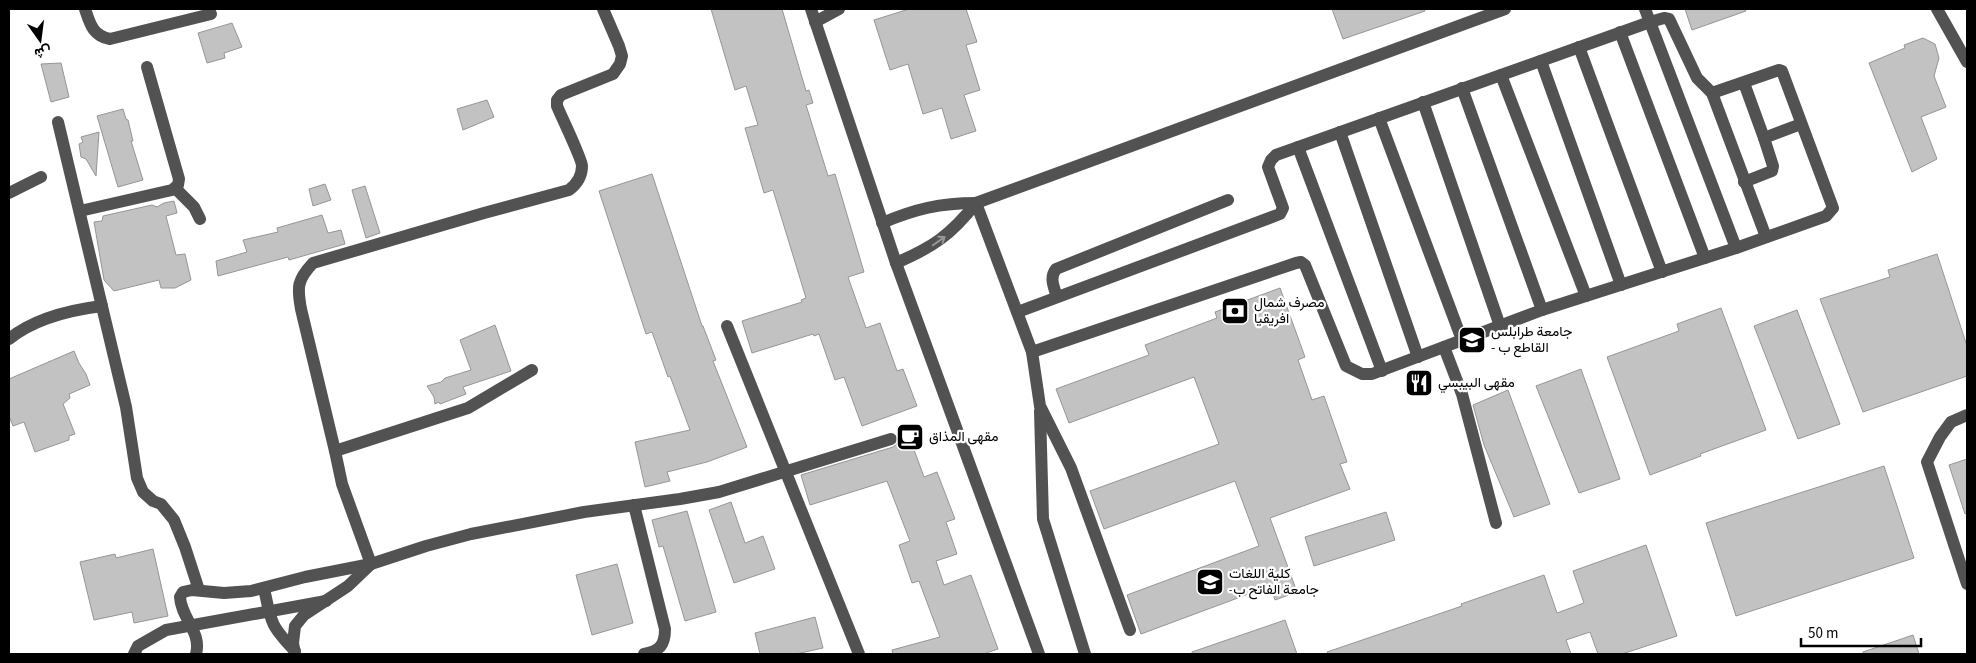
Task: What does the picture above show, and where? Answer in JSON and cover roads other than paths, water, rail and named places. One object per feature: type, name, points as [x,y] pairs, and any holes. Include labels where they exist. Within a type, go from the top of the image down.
[{"type":"street","points":[[85,9],[92,29],[97,34],[110,39],[210,14]]},
{"type":"street","points":[[371,564],[342,484],[298,292],[299,281],[304,272],[313,263],[569,190],[574,186],[578,182],[582,165],[557,106],[557,100],[561,95],[613,74],[620,64],[622,56],[619,46],[603,9]]},
{"type":"street","points":[[811,9],[896,263],[1039,654]]},
{"type":"street","points":[[815,22],[839,9]]},
{"type":"street","points":[[882,223],[908,212],[930,206],[976,203],[1505,9]]},
{"type":"street","points":[[1645,9],[1736,248]]},
{"type":"street","points":[[1937,9],[1967,62]]},
{"type":"street","points":[[1018,312],[1280,214],[1283,208],[1268,167],[1276,154],[1620,32],[1650,22],[1669,19],[1697,78],[1712,93],[1766,237]]},
{"type":"street","points":[[1620,32],[1705,258]]},
{"type":"street","points":[[1579,47],[1662,272]]},
{"type":"street","points":[[1541,61],[1621,285]]},
{"type":"street","points":[[147,67],[179,179],[176,188]]},
{"type":"street","points":[[1032,352],[1301,262],[1305,265],[1346,366],[1362,374],[1372,374],[1542,310],[1736,248],[1826,216],[1833,208],[1782,71],[1779,70],[1712,93]]},
{"type":"street","points":[[1501,75],[1586,296]]},
{"type":"street","points":[[1744,83],[1773,166],[1772,172],[1744,182]]},
{"type":"street","points":[[1462,88],[1542,310]]},
{"type":"street","points":[[1423,102],[1500,326]]},
{"type":"street","points":[[1379,118],[1462,340]]},
{"type":"street","points":[[58,122],[126,407],[140,487],[147,496],[162,504],[174,520],[199,590]]},
{"type":"street","points":[[1764,138],[1801,124]]},
{"type":"street","points":[[1340,132],[1418,357]]},
{"type":"street","points":[[1298,147],[1382,371]]},
{"type":"street","points":[[9,193],[41,177]]},
{"type":"street","points":[[80,212],[176,188]]},
{"type":"street","points":[[176,188],[194,207],[200,219]]},
{"type":"street","points":[[1057,297],[1052,280],[1052,274],[1056,269],[1228,200]]},
{"type":"street","points":[[896,263],[924,251],[944,238],[962,222],[976,203]]},
{"type":"street","points":[[976,203],[1032,352],[1040,406],[1043,519],[1085,654]]},
{"type":"street","points":[[9,339],[26,327],[41,321],[74,311],[102,306]]},
{"type":"street","points":[[727,326],[859,654]]},
{"type":"street","points":[[1444,347],[1462,394],[1496,523]]},
{"type":"street","points":[[335,451],[468,408],[532,370]]},
{"type":"street","points":[[1040,406],[1071,468],[1130,630]]},
{"type":"street","points":[[1967,415],[1950,422],[1927,462],[1967,584]]},
{"type":"street","points":[[196,654],[196,636],[182,612],[180,597],[184,592],[199,590],[237,593],[264,588],[305,577],[371,564],[471,534],[534,521],[719,492],[891,439]]},
{"type":"street","points":[[634,505],[665,640],[661,647],[644,654]]},
{"type":"street","points":[[295,653],[293,643],[295,626],[304,615],[348,586],[371,564]]},
{"type":"street","points":[[264,588],[272,624],[277,633],[295,653]]},
{"type":"street","points":[[134,654],[138,646],[159,632],[177,627],[326,601]]},
{"type":"place","name":"مصرف شمال افريقيا","points":[[1235,311]]},
{"type":"place","name":"جامعة طرابلس - القاطع ب","points":[[1472,340]]},
{"type":"place","name":"مقهى البيبسي","points":[[1419,383]]},
{"type":"place","name":"مقهى المذاق","points":[[910,437]]},
{"type":"place","name":"كلية اللغات -جامعة الفاتح ب","points":[[1210,582]]}]
